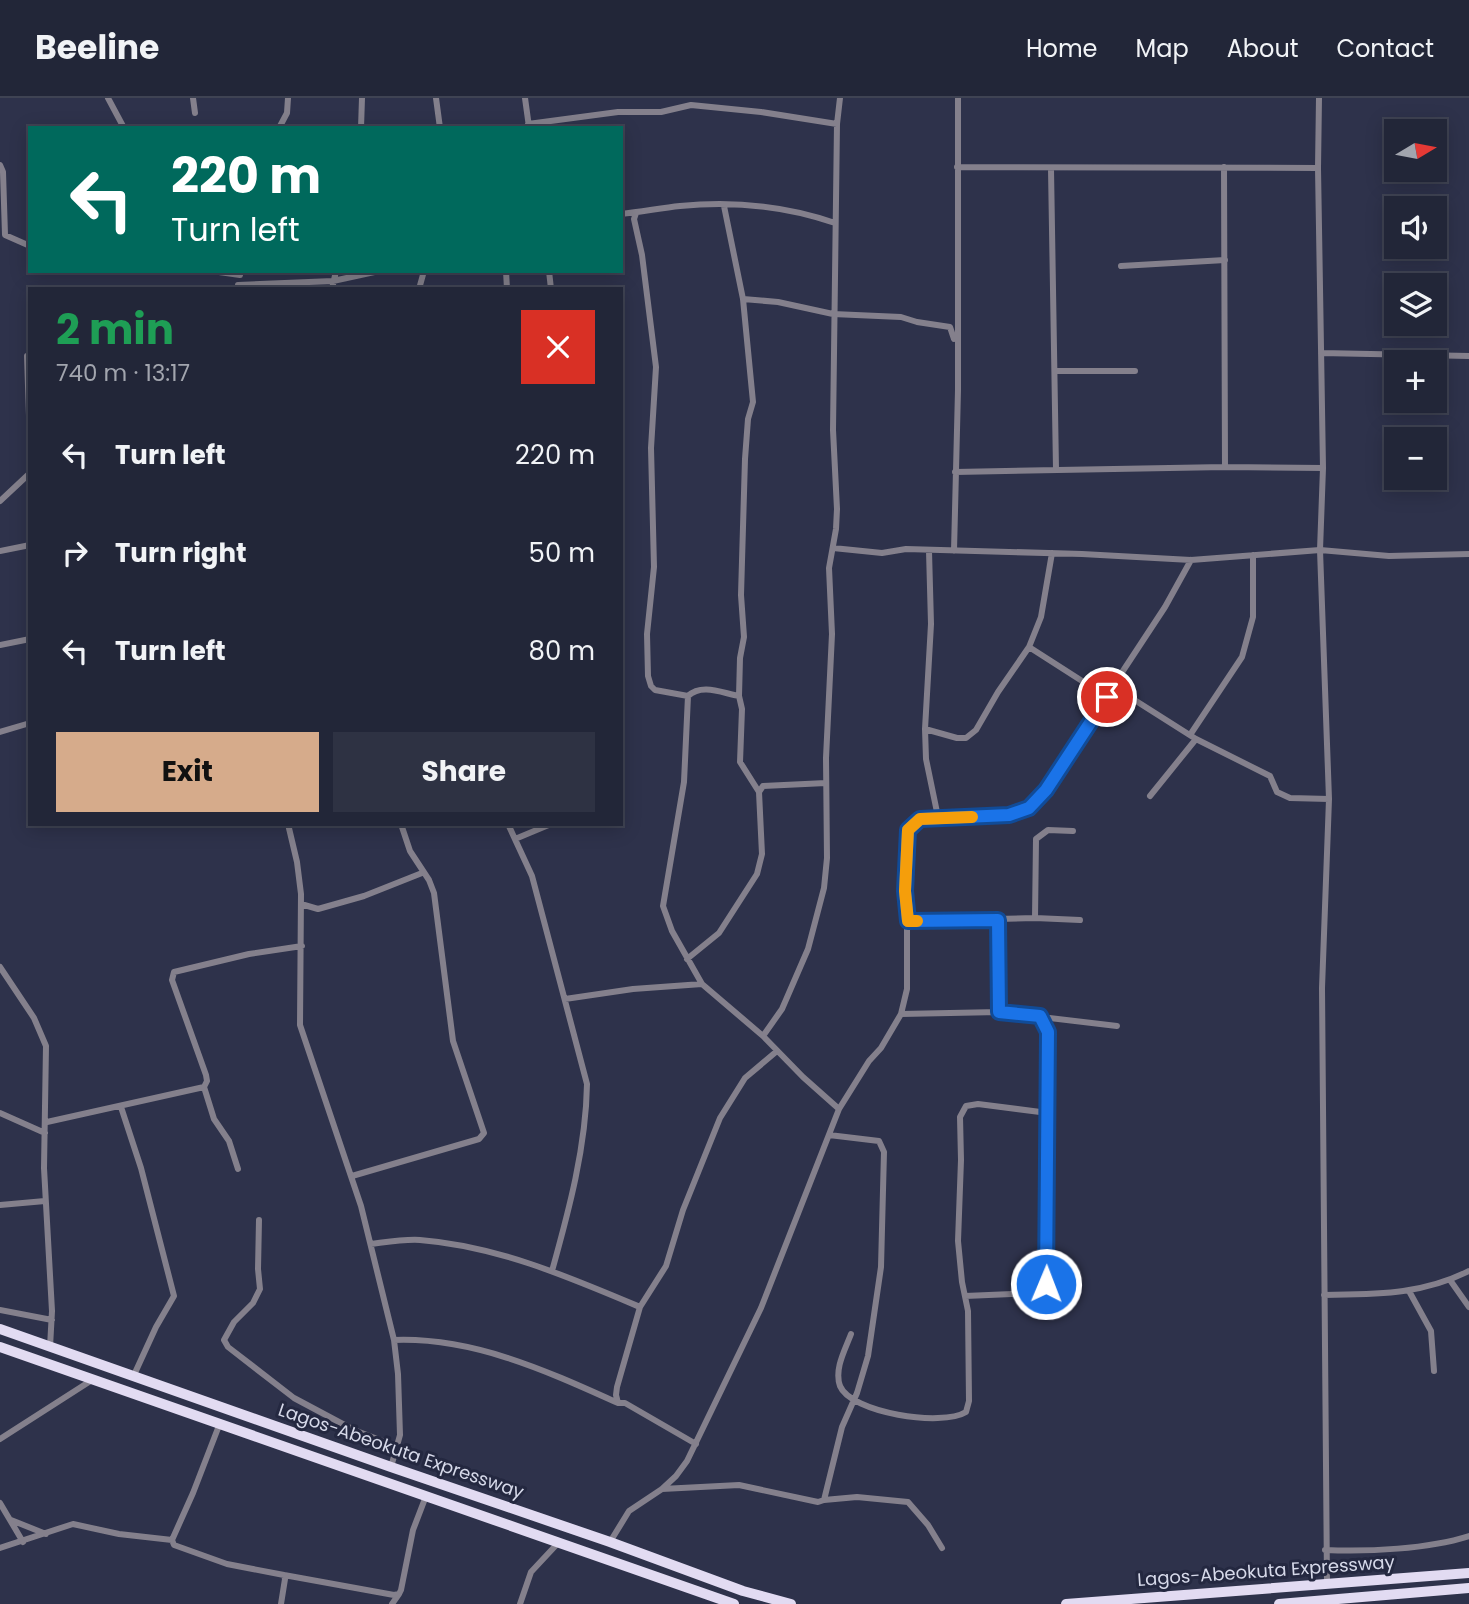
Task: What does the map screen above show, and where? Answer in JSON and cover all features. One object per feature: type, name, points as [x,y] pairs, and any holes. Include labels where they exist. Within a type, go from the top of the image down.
[{"type":"highway","name":"Lagos-Abeokuta Expressway","points":[[0,1329],[743,1591],[791,1604]]},
{"type":"highway","name":"Lagos-Abeokuta Expressway","points":[[0,1347],[734,1604]]},
{"type":"highway","name":"Lagos-Abeokuta Expressway","points":[[1066,1604],[1469,1573]]},
{"type":"highway","name":"Lagos-Abeokuta Expressway","points":[[1279,1604],[1339,1602],[1469,1588]]},
{"type":"street","points":[[108,98],[123,126]]},
{"type":"street","points":[[192,98],[195,113]]},
{"type":"street","points":[[280,126],[287,113],[288,98]]},
{"type":"street","points":[[361,126],[362,98]]},
{"type":"street","points":[[436,98],[440,126]]},
{"type":"street","points":[[526,98],[528,126],[618,111],[661,112],[691,106],[761,112],[837,124]]},
{"type":"street","points":[[764,1036],[782,1009],[808,949],[824,888],[829,836],[826,783],[832,634],[830,568],[836,509],[833,314],[837,124],[840,98]]},
{"type":"street","points":[[954,551],[958,390],[958,98]]},
{"type":"street","points":[[1319,98],[1323,468],[1320,550],[1329,799],[1322,988],[1327,1584]]},
{"type":"street","points":[[0,165],[4,172],[5,234],[28,245]]},
{"type":"street","points":[[957,167],[1318,168]]},
{"type":"street","points":[[1224,167],[1226,467]]},
{"type":"street","points":[[1051,169],[1056,469]]},
{"type":"street","points":[[623,214],[681,206],[778,208],[835,223]]},
{"type":"street","points":[[687,960],[719,933],[757,874],[762,854],[759,792],[740,762],[740,658],[744,637],[741,595],[748,419],[753,402],[743,299],[724,206]]},
{"type":"street","points":[[636,213],[634,219],[642,254],[656,368],[650,448],[654,567],[647,634],[648,676],[655,690],[688,696]]},
{"type":"street","points":[[1121,266],[1225,260]]},
{"type":"street","points":[[240,273],[238,287],[333,285],[372,273]]},
{"type":"street","points":[[743,299],[778,302],[833,314],[901,317],[950,327],[956,347]]},
{"type":"street","points":[[1321,353],[1469,356]]},
{"type":"street","points":[[27,356],[28,386]]},
{"type":"street","points":[[1055,371],[1135,371]]},
{"type":"street","points":[[955,472],[1323,468]]},
{"type":"street","points":[[0,501],[28,475]]},
{"type":"street","points":[[0,551],[28,545]]},
{"type":"street","points":[[833,548],[882,553],[906,549],[1191,560],[1320,550],[1389,556],[1469,554]]},
{"type":"street","points":[[929,551],[931,624],[925,729],[926,759],[937,817]]},
{"type":"street","points":[[925,729],[957,738],[972,736],[1029,647],[1041,617],[1052,553]]},
{"type":"street","points":[[1150,796],[1193,737],[1242,657],[1252,617],[1252,555]]},
{"type":"street","points":[[610,1542],[629,1511],[676,1476],[696,1444],[761,1308],[839,1109],[901,1014],[907,989],[908,921],[905,891],[908,830],[920,819],[1009,815],[1029,808],[1046,790],[1114,687],[1165,607],[1191,560]]},
{"type":"street","points":[[0,645],[28,639]]},
{"type":"street","points":[[1029,647],[1107,697]]},
{"type":"street","points":[[1114,687],[1193,737],[1270,776],[1277,792],[1290,798],[1329,799]]},
{"type":"street","points":[[739,696],[705,688],[693,691],[688,696],[684,782],[663,906],[687,960],[702,984],[764,1036],[839,1109]]},
{"type":"street","points":[[0,732],[28,724]]},
{"type":"street","points":[[759,792],[763,786],[770,785],[826,783]]},
{"type":"street","points":[[288,826],[297,862],[301,904],[300,1025],[352,1176],[394,1339],[400,1409],[398,1447],[391,1467]]},
{"type":"street","points":[[352,1176],[479,1139],[484,1133],[453,1041],[434,893],[429,880],[410,851],[402,826]]},
{"type":"street","points":[[509,826],[532,876],[587,1084],[587,1111],[569,1209],[552,1271]]},
{"type":"street","points":[[515,839],[546,826]]},
{"type":"street","points":[[1035,918],[1036,839],[1048,830],[1073,831]]},
{"type":"street","points":[[301,904],[318,909],[365,896],[422,873]]},
{"type":"street","points":[[908,921],[1035,918],[1080,920]]},
{"type":"street","points":[[998,920],[999,1012]]},
{"type":"street","points":[[238,1169],[229,1141],[214,1119],[204,1087],[206,1074],[172,980],[174,972],[249,954],[302,946]]},
{"type":"street","points":[[0,967],[34,1018],[46,1046],[46,1201],[52,1320],[50,1347]]},
{"type":"street","points":[[565,999],[633,989],[702,984]]},
{"type":"street","points":[[901,1014],[999,1012],[1117,1026]]},
{"type":"street","points":[[965,1296],[1038,1293],[1045,1289],[1049,1037],[1040,1016]]},
{"type":"street","points":[[618,1403],[617,1387],[640,1307],[666,1266],[683,1210],[720,1118],[745,1078],[777,1051]]},
{"type":"street","points":[[47,1122],[204,1087]]},
{"type":"street","points":[[850,1334],[838,1373],[844,1394],[853,1401],[907,1416],[934,1420],[960,1416],[966,1412],[969,1401],[968,1311],[958,1241],[962,1111],[966,1106],[978,1104],[1048,1113]]},
{"type":"street","points":[[121,1107],[141,1168],[174,1296],[134,1375]]},
{"type":"street","points":[[0,1113],[45,1133]]},
{"type":"street","points":[[824,1500],[842,1427],[868,1356],[881,1267],[884,1152],[879,1142],[829,1135]]},
{"type":"street","points":[[0,1205],[46,1201]]},
{"type":"street","points":[[259,1220],[260,1289],[253,1303],[228,1332],[224,1340],[228,1347],[294,1398],[354,1430],[398,1447]]},
{"type":"street","points":[[371,1244],[418,1240],[485,1251],[527,1261],[640,1307]]},
{"type":"street","points":[[1324,1295],[1392,1294],[1450,1280],[1469,1271]]},
{"type":"street","points":[[1450,1280],[1469,1307]]},
{"type":"street","points":[[1409,1291],[1431,1331],[1434,1371]]},
{"type":"street","points":[[0,1310],[52,1320]]},
{"type":"street","points":[[394,1339],[431,1339],[534,1366],[618,1403],[625,1403],[696,1444]]},
{"type":"street","points":[[0,1439],[94,1378]]},
{"type":"street","points":[[172,1541],[220,1423]]},
{"type":"street","points":[[662,1489],[739,1485],[818,1502],[857,1497],[908,1502],[928,1525],[942,1548]]},
{"type":"street","points":[[392,1604],[401,1591],[413,1530],[426,1496]]},
{"type":"street","points":[[0,1503],[23,1542]]},
{"type":"street","points":[[9,1519],[47,1534]]},
{"type":"street","points":[[0,1548],[73,1524],[172,1541],[174,1545],[227,1564],[399,1594]]},
{"type":"street","points":[[1325,1550],[1359,1551],[1429,1544],[1469,1536]]},
{"type":"street","points":[[520,1604],[531,1572],[559,1542]]},
{"type":"street","points":[[281,1604],[284,1575]]},
{"type":"slow traffic","points":[[917,921],[908,921],[905,891],[908,830],[920,819],[972,817]]},
{"type":"route","points":[[1046,1284],[1048,1032],[1040,1016],[999,1012],[998,920],[908,921],[905,891],[908,830],[920,819],[1009,815],[1029,808],[1046,790],[1107,697]]}]
